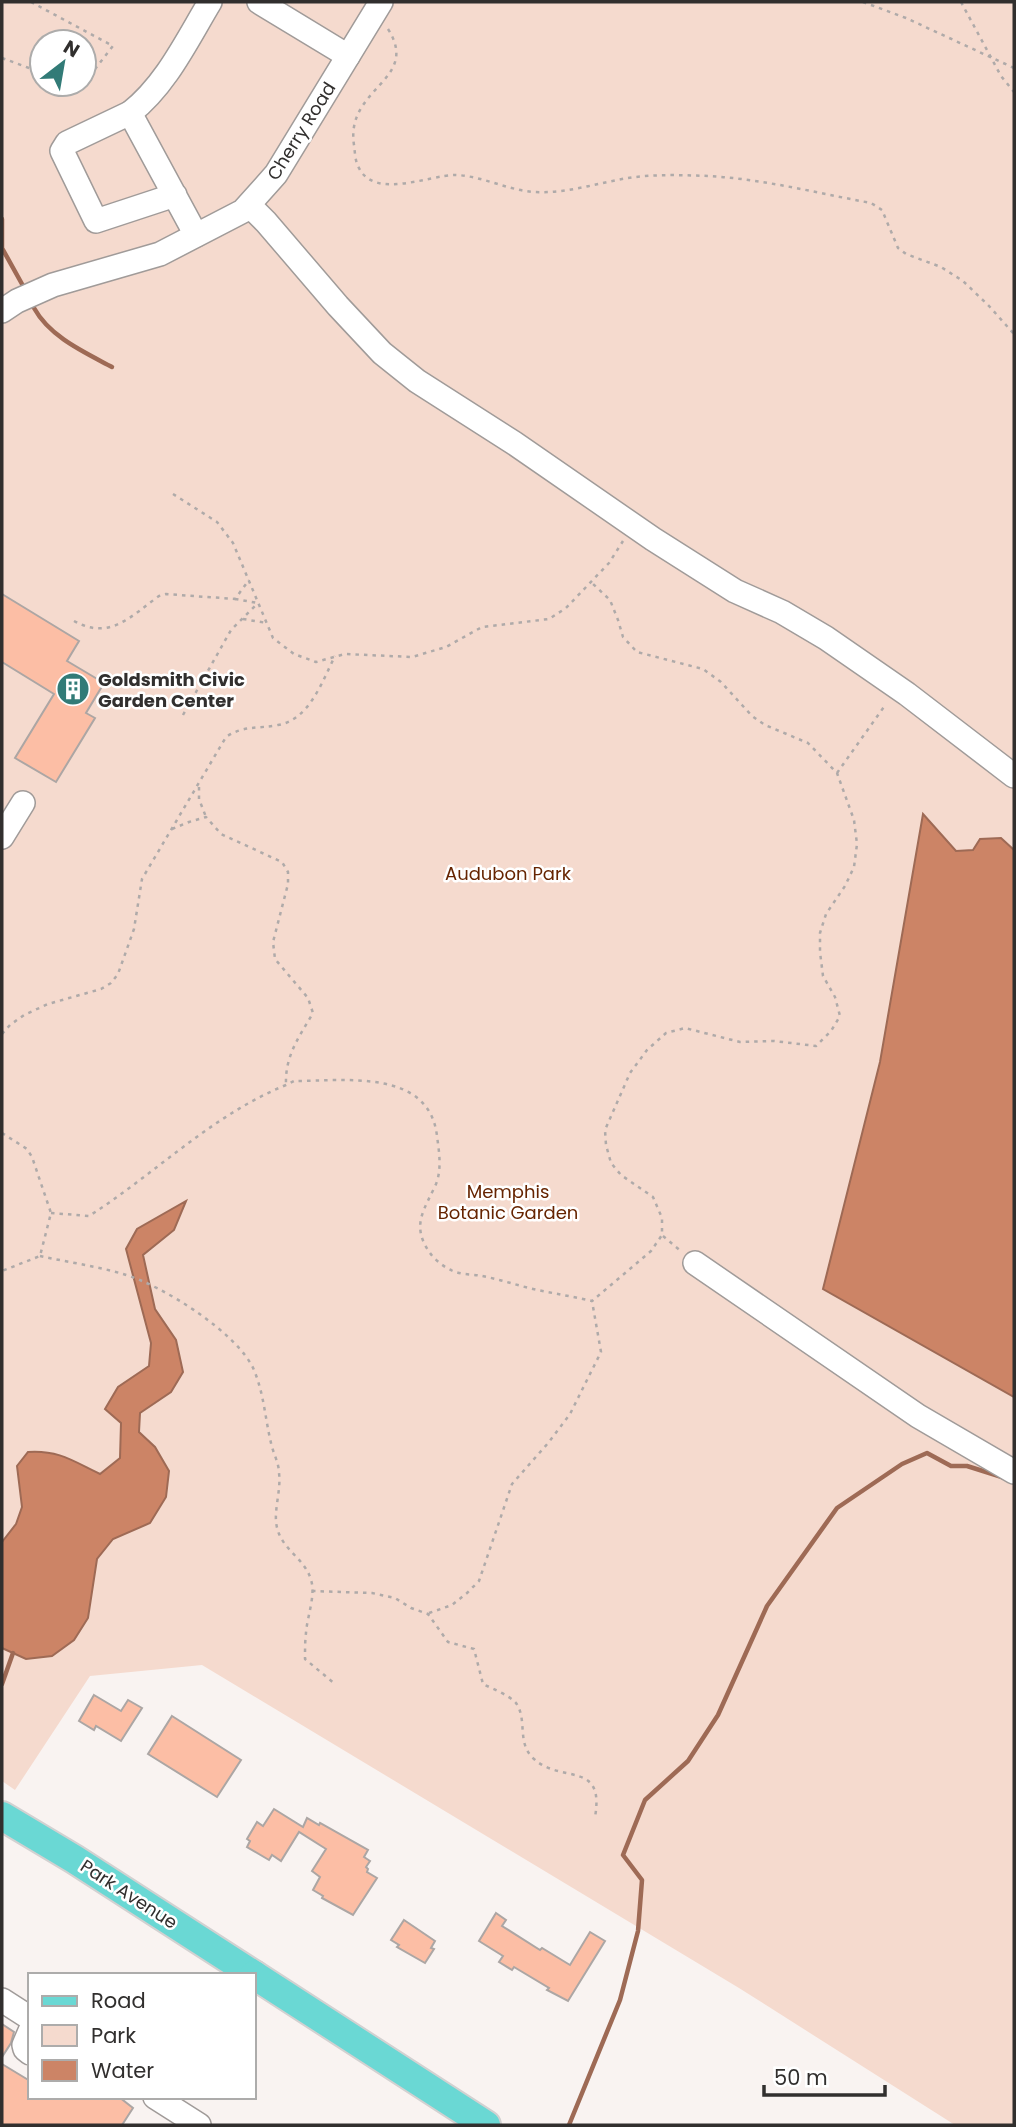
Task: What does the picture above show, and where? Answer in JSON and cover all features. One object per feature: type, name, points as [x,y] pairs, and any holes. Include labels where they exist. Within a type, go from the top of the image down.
[{"type":"main road","name":"Park Avenue","points":[[2,1816],[251,1973]]},
{"type":"main road","name":"Park Avenue","points":[[256,1976],[480,2124]]},
{"type":"street","points":[[175,195],[96,221],[62,151],[67,143],[131,113],[147,100],[210,2]]},
{"type":"street","points":[[259,2],[348,55]]},
{"type":"street","name":"Cherry Road","points":[[2,311],[17,300],[53,285],[160,254],[243,211],[276,174],[377,8]]},
{"type":"street","points":[[131,113],[197,235]]},
{"type":"street","points":[[249,205],[382,353],[417,381],[734,591],[782,612],[826,638],[898,687],[1014,776]]},
{"type":"street","points":[[2,837],[23,803]]},
{"type":"street","points":[[695,1263],[918,1416],[1014,1472]]},
{"type":"street","points":[[2,2000],[28,2017]]},
{"type":"street","points":[[28,2036],[24,2045],[28,2051]]},
{"type":"street","points":[[158,2099],[199,2125]]},
{"type":"path","points":[[31,2],[79,28]]},
{"type":"path","points":[[863,2],[906,18],[1014,68]]},
{"type":"path","points":[[961,2],[1001,76],[1014,92]]},
{"type":"path","points":[[377,8],[381,20],[396,43],[398,54],[396,66],[369,94],[354,121],[353,139],[358,166],[367,179],[386,186],[459,175],[533,192],[577,189],[630,177],[706,176],[769,182],[871,204],[882,210],[898,248],[906,254],[941,267],[963,281],[1014,334]]},
{"type":"path","points":[[98,38],[113,46],[98,65]]},
{"type":"path","points":[[2,58],[28,68]]},
{"type":"path","points":[[173,494],[217,522],[233,543],[273,638],[294,654],[316,662],[345,654],[412,657],[446,647],[482,627],[549,619],[566,608],[609,563],[633,525]]},
{"type":"path","points":[[235,599],[249,580]]},
{"type":"path","points":[[591,582],[610,600],[623,637],[637,652],[703,669],[721,682],[752,716],[765,725],[808,743],[837,773],[854,820],[857,844],[854,867],[826,914],[820,933],[823,976],[835,997],[840,1016],[831,1031],[816,1046],[774,1041],[740,1042],[685,1028],[666,1033],[647,1049],[630,1073],[605,1130],[606,1145],[611,1163],[621,1175],[653,1197],[662,1218],[662,1235],[651,1251],[592,1301]]},
{"type":"path","points":[[74,621],[82,626],[96,628],[117,627],[159,596],[166,594],[258,603]]},
{"type":"path","points":[[183,715],[231,630],[258,603]]},
{"type":"path","points":[[241,619],[267,623]]},
{"type":"path","points":[[2,1034],[24,1015],[48,1004],[101,989],[111,983],[118,974],[134,929],[142,879],[226,737],[238,729],[292,721],[301,714],[314,695],[335,656]]},
{"type":"path","points":[[837,773],[898,687]]},
{"type":"path","points":[[198,784],[206,817],[221,834],[282,862],[288,872],[288,884],[273,942],[275,959],[308,998],[313,1013],[294,1046],[286,1068],[286,1085]]},
{"type":"path","points":[[172,829],[206,817]]},
{"type":"path","points":[[51,1213],[89,1216],[238,1109],[294,1081],[373,1080],[400,1088],[423,1102],[432,1113],[440,1167],[436,1183],[422,1209],[420,1221],[423,1239],[430,1253],[449,1269],[459,1273],[480,1275],[592,1301]]},
{"type":"path","points":[[2,1133],[27,1149],[33,1157],[51,1213],[40,1256]]},
{"type":"path","points":[[662,1235],[695,1263]]},
{"type":"path","points":[[2,1271],[40,1256],[125,1274],[163,1292],[226,1334],[240,1347],[253,1368],[263,1396],[279,1472],[276,1524],[283,1544],[311,1579],[305,1659],[335,1684]]},
{"type":"path","points":[[428,1614],[452,1605],[479,1581],[512,1484],[570,1414],[601,1352],[592,1301]]},
{"type":"path","points":[[312,1591],[372,1593],[395,1598],[428,1614],[448,1643],[474,1649],[483,1684],[514,1701],[520,1711],[525,1747],[532,1757],[542,1765],[583,1777],[596,1788],[599,1799],[596,1817]]},
{"type":"green space","name":"Memphis Botanic Garden","points":[[2,2],[1014,2],[1014,2125],[955,2125],[739,1988],[202,1665],[90,1676],[15,1790],[2,1781]]},
{"type":"water","points":[[923,814],[956,851],[973,850],[980,839],[1001,838],[1014,850],[1014,1397],[823,1289],[880,1062]]},
{"type":"water","points":[[186,1201],[174,1230],[143,1255],[155,1309],[176,1340],[183,1372],[171,1392],[140,1413],[139,1432],[155,1447],[169,1471],[166,1497],[150,1523],[113,1539],[97,1559],[88,1618],[74,1640],[52,1656],[26,1659],[2,1648],[2,1542],[16,1524],[22,1507],[17,1466],[28,1452],[39,1452],[66,1457],[100,1474],[120,1458],[121,1423],[105,1409],[118,1387],[149,1366],[151,1343],[126,1249],[137,1229]]},
{"type":"building","name":"Goldsmith Civic Garden Center","points":[[2,594],[79,641],[67,661],[104,683],[86,713],[95,718],[56,782],[15,758],[54,694],[2,662]]},
{"type":"building","points":[[94,1695],[121,1711],[128,1700],[142,1708],[121,1741],[96,1726],[94,1730],[79,1721]]},
{"type":"building","points":[[172,1716],[241,1760],[217,1797],[148,1754]]},
{"type":"building","points":[[274,1809],[303,1827],[307,1818],[319,1825],[320,1823],[368,1850],[364,1857],[370,1861],[366,1867],[367,1872],[377,1878],[353,1915],[313,1890],[320,1877],[312,1871],[326,1849],[299,1832],[281,1861],[272,1855],[269,1860],[247,1847],[250,1841],[247,1839],[257,1822],[263,1826]]},
{"type":"building","points":[[496,1913],[506,1920],[502,1926],[570,1965],[590,1932],[605,1941],[568,2001],[514,1967],[512,1970],[499,1962],[503,1956],[479,1941]]},
{"type":"building","points":[[404,1920],[435,1941],[431,1948],[434,1949],[425,1963],[397,1947],[399,1945],[391,1940]]},
{"type":"building","points":[[2,2024],[14,2032],[2,2057]]},
{"type":"building","points":[[2,2064],[28,2080],[28,2099],[122,2099],[133,2108],[122,2125],[2,2125]]},
{"type":"waterway","points":[[2,219],[2,248],[22,284]]},
{"type":"waterway","points":[[34,308],[58,335],[112,367]]},
{"type":"waterway","points":[[569,2125],[620,2000],[638,1931],[642,1880],[623,1855],[645,1800],[688,1761],[718,1715],[767,1606],[837,1508],[902,1464],[927,1453],[951,1466],[967,1466],[1005,1478]]},
{"type":"waterway","points":[[2,1684],[13,1653]]},
{"type":"place","name":"Goldsmith Civic Garden Center","points":[[73,689]]},
{"type":"park label","name":"Audubon Park","points":[[508,873]]}]
